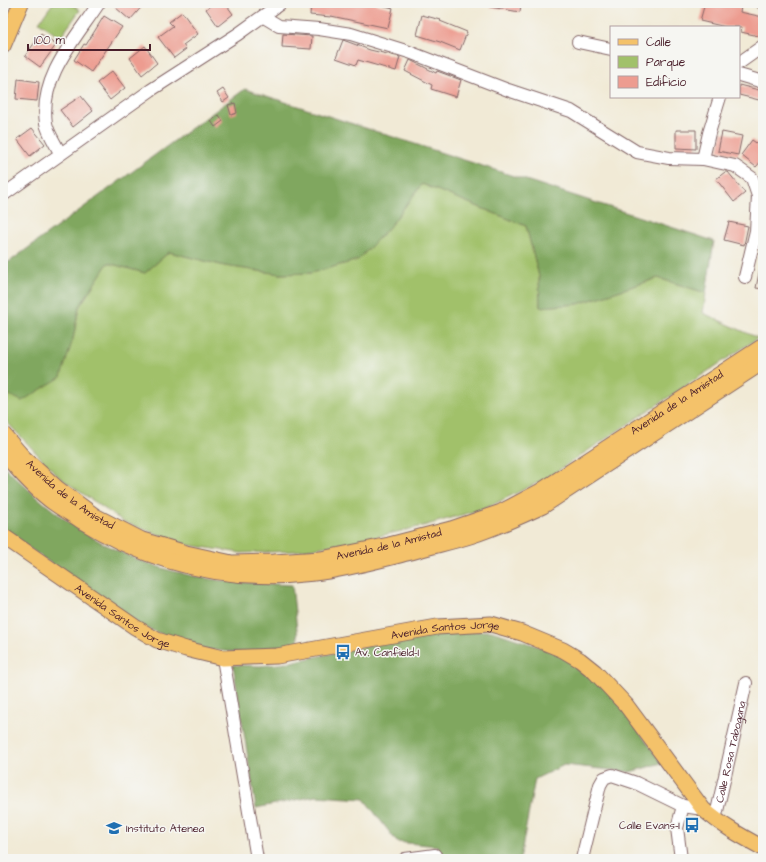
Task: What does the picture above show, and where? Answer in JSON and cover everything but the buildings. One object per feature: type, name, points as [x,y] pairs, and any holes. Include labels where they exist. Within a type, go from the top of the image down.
[{"type":"main road","points":[[3,46],[21,3]]},
{"type":"main road","name":"Avenida de la Amistad","points":[[3,434],[22,456],[57,488],[95,516],[142,540],[186,553],[232,563],[321,559],[382,547],[458,526],[500,512],[539,492],[763,346]]},
{"type":"main road","name":"Avenida de la Amistad","points":[[3,452],[17,469],[54,503],[103,534],[149,555],[189,567],[234,575],[270,576],[314,573],[369,563],[470,536],[520,517],[542,506],[763,362]]},
{"type":"main road","points":[[3,422],[57,488]]},
{"type":"main road","name":"Avenida Santos Jorge","points":[[3,536],[135,628],[157,640],[223,658],[277,656],[437,627],[491,624],[522,633],[562,650],[580,660],[594,672],[626,705],[703,809],[715,820],[763,848]]},
{"type":"street","points":[[60,153],[46,124],[46,102],[52,78],[66,50],[100,3]]},
{"type":"street","points":[[3,195],[60,153],[85,138],[151,90],[264,16],[281,3]]},
{"type":"street","points":[[264,16],[279,26],[319,29],[351,34],[409,52],[508,90],[571,111],[637,152],[669,158],[704,158],[735,166],[752,178],[758,196],[756,224],[746,277]]},
{"type":"street","points":[[578,42],[610,49]]},
{"type":"street","points":[[740,62],[763,46]]},
{"type":"street","points":[[740,76],[763,82]]},
{"type":"street","points":[[704,158],[709,133],[720,98]]},
{"type":"street","points":[[223,658],[257,859]]},
{"type":"street","name":"Calle Rosa Tabogana","points":[[715,820],[746,683]]},
{"type":"street","points":[[582,859],[600,785],[604,778],[612,775],[636,783],[683,806],[703,809]]},
{"type":"street","points":[[681,859],[677,828],[683,806]]},
{"type":"street","points":[[405,859],[435,855]]},
{"type":"green space","points":[[53,3],[71,3],[80,10],[60,38],[39,22]]},
{"type":"green space","points":[[245,89],[714,241],[706,293],[658,278],[578,304],[540,307],[539,276],[526,226],[422,184],[391,225],[358,260],[311,273],[280,274],[225,266],[169,252],[145,273],[108,263],[79,307],[73,339],[61,377],[22,401],[3,392],[3,260],[9,262]]},
{"type":"green space","points":[[422,184],[526,226],[539,276],[540,307],[578,304],[658,278],[706,293],[703,313],[758,338],[545,479],[486,508],[423,526],[354,542],[296,551],[241,553],[188,545],[124,522],[60,478],[3,418],[3,392],[22,400],[73,339],[79,307],[108,263],[145,273],[169,252],[225,266],[280,274],[311,273],[358,260],[391,225]]},
{"type":"green space","points":[[3,465],[24,486],[68,522],[116,550],[141,561],[169,570],[210,579],[233,582],[292,585],[299,648],[246,653],[200,649],[141,626],[3,530]]},
{"type":"green space","points":[[440,631],[492,631],[570,657],[613,696],[662,763],[630,772],[564,765],[535,779],[520,859],[441,859],[438,846],[397,842],[364,799],[316,796],[256,808],[233,665],[260,666],[286,663]]},
{"type":"place","name":"Av. Canfield-I","points":[[343,652]]},
{"type":"place","name":"Calle Evans-I","points":[[692,825]]},
{"type":"place","name":"Instituto Atenea","points":[[114,828]]}]
